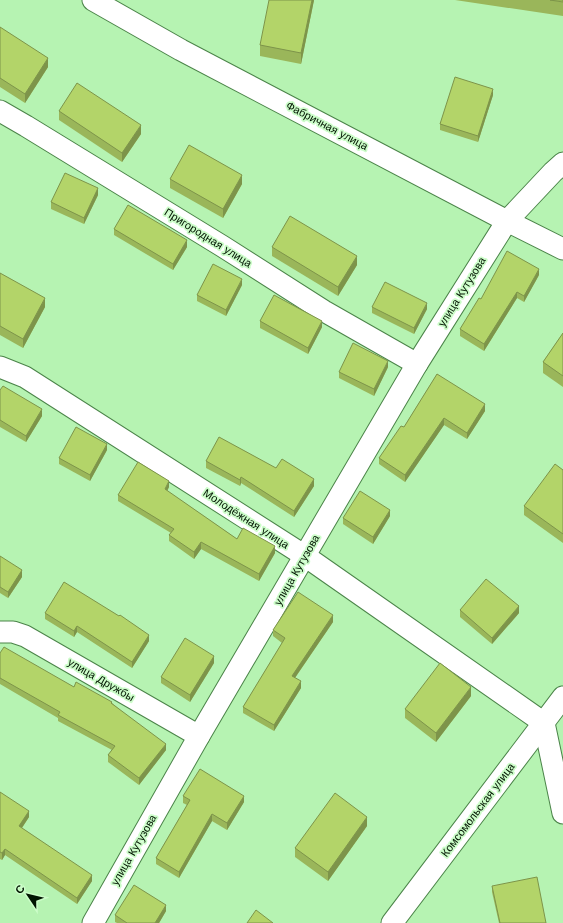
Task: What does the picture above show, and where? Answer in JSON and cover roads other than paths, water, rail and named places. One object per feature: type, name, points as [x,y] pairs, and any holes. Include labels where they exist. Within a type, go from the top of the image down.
[{"type":"street","name":"Фабричная улица","points":[[93,0],[188,54],[563,249]]},
{"type":"street","name":"Пригородная улица","points":[[0,111],[324,311],[417,364]]},
{"type":"street","name":"улица Кутузова","points":[[93,923],[199,736],[417,364],[507,221],[563,163]]},
{"type":"street","name":"Молодёжная улица","points":[[0,367],[25,377],[305,556],[544,723]]},
{"type":"street","name":"улица Дружбы","points":[[0,632],[13,632],[25,636],[199,736]]},
{"type":"street","name":"Комсомольская улица","points":[[392,923],[407,915],[563,697]]},
{"type":"street","points":[[544,723],[563,814]]}]
